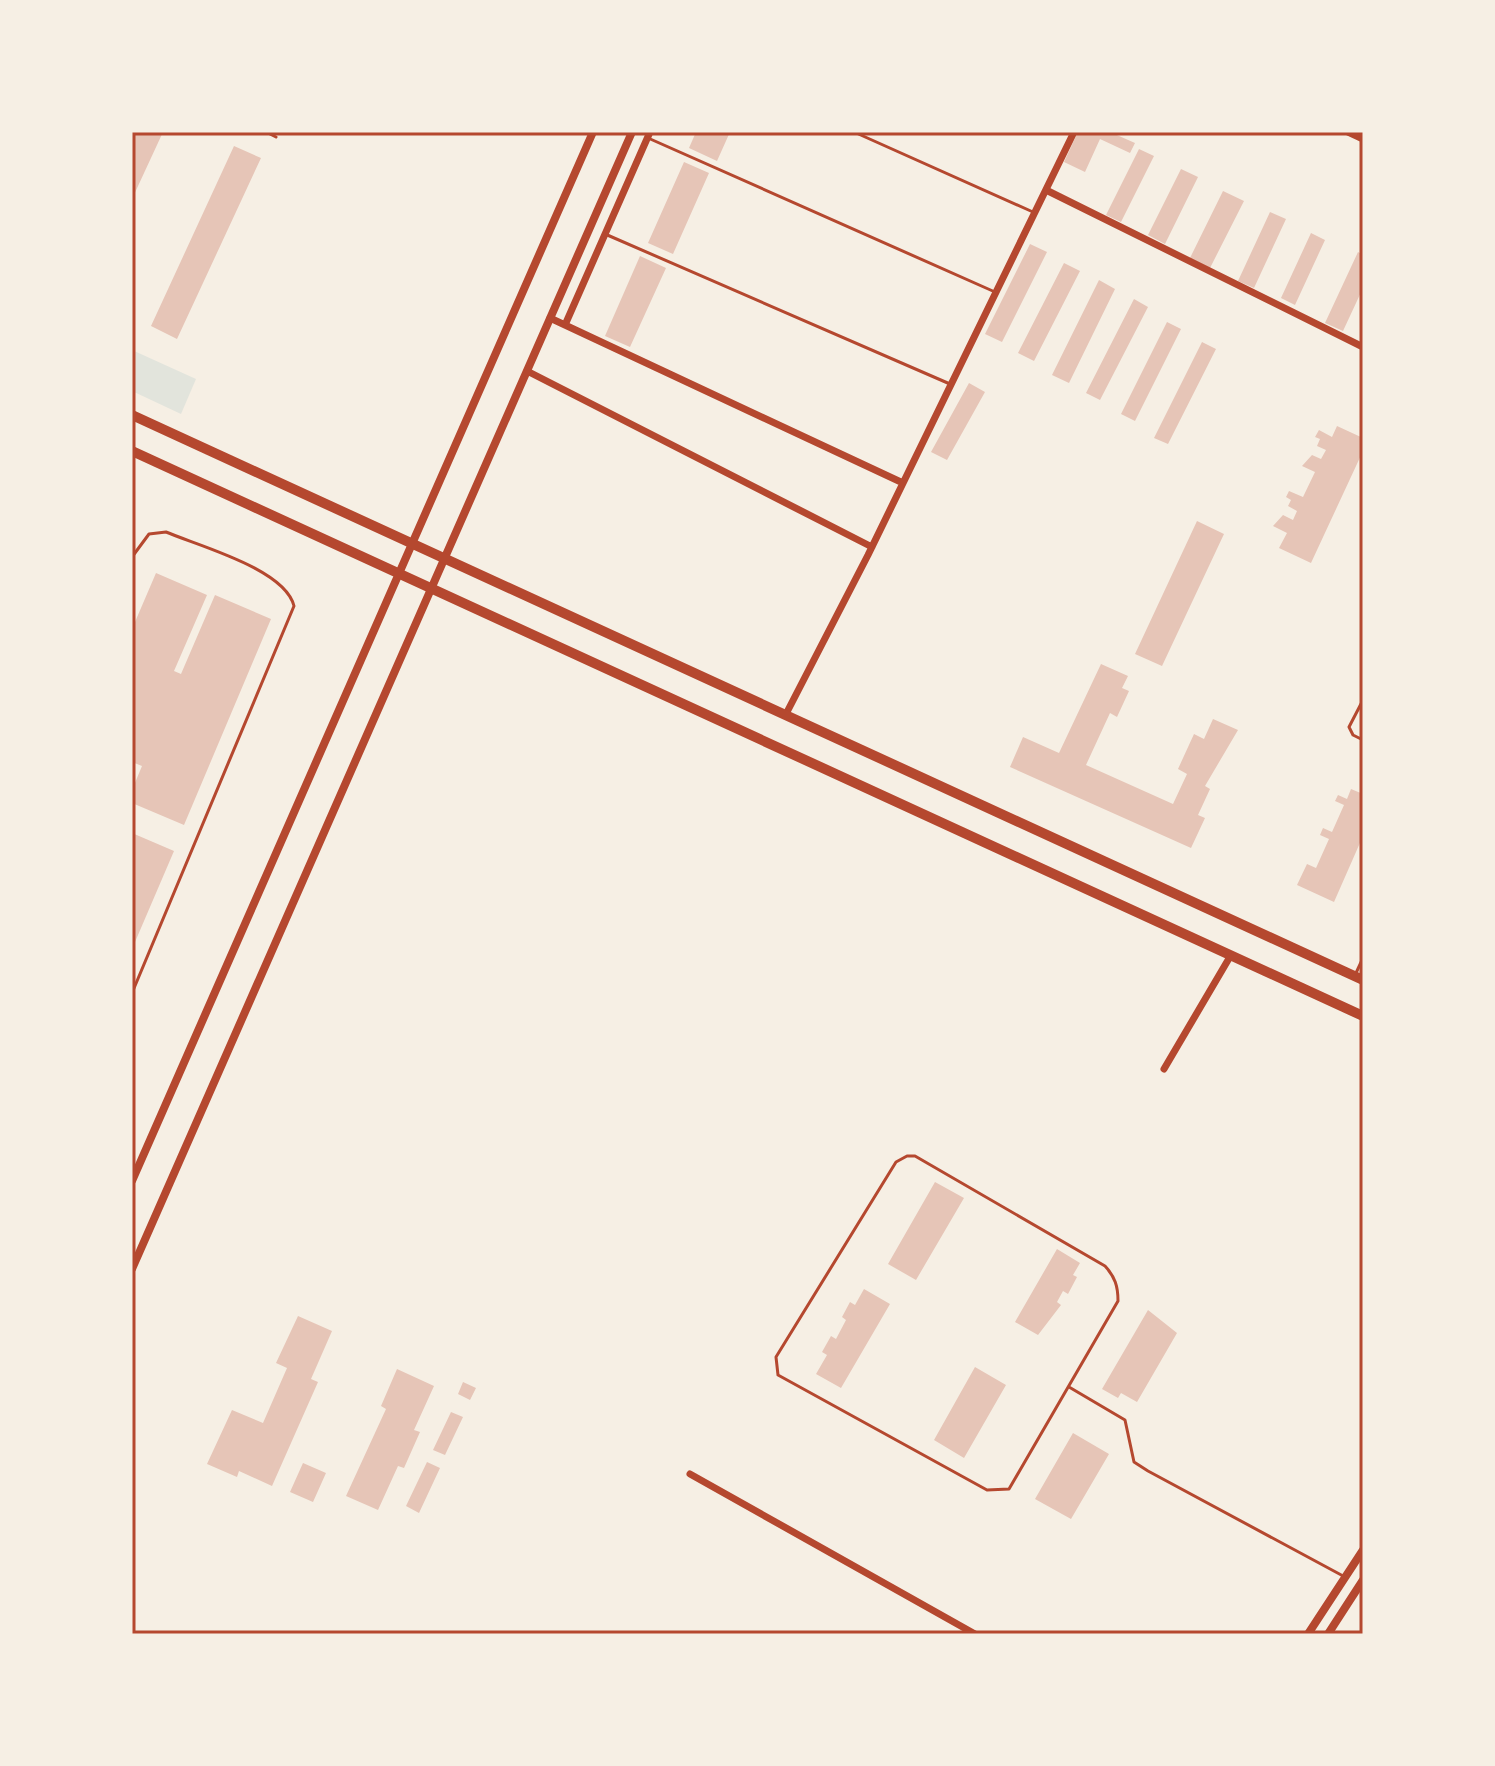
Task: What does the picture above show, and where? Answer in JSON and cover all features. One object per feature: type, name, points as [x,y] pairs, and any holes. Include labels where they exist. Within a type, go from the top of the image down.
[{"type":"main road","points":[[132,415],[1359,978]]},
{"type":"main road","points":[[132,451],[1363,1016]]},
{"type":"street","points":[[132,1181],[593,132]]},
{"type":"street","points":[[132,1269],[632,132]]},
{"type":"street","points":[[786,714],[872,547],[1074,132]]},
{"type":"street","points":[[1348,132],[1363,139]]},
{"type":"street","points":[[565,325],[649,135]]},
{"type":"street","points":[[1046,190],[1363,347]]},
{"type":"street","points":[[550,318],[903,483]]},
{"type":"street","points":[[527,371],[872,547]]},
{"type":"street","points":[[1164,1069],[1231,955]]},
{"type":"street","points":[[690,1474],[975,1634]]},
{"type":"street","points":[[1308,1634],[1363,1550]]},
{"type":"street","points":[[1328,1634],[1363,1580]]},
{"type":"lane","points":[[266,132],[276,137]]},
{"type":"lane","points":[[854,132],[1036,213]]},
{"type":"lane","points":[[649,135],[996,293]]},
{"type":"lane","points":[[605,234],[951,385]]},
{"type":"lane","points":[[132,557],[149,534],[166,532],[261,572],[283,585],[294,606],[132,993]]},
{"type":"lane","points":[[1363,700],[1349,727],[1353,735],[1363,740]]},
{"type":"lane","points":[[1359,978],[1363,958]]},
{"type":"lane","points":[[915,1156],[1105,1266],[1114,1276],[1118,1301],[1069,1387],[1015,1484],[999,1491],[987,1490],[778,1375],[774,1365],[776,1357],[896,1162],[915,1156]]},
{"type":"lane","points":[[1069,1387],[1125,1420],[1134,1462],[1345,1577]]},
{"type":"shaded area","points":[[132,350],[196,379],[181,414],[132,391]]},
{"type":"building","points":[[132,132],[163,132],[132,199]]},
{"type":"building","points":[[696,132],[730,132],[717,161],[689,148]]},
{"type":"building","points":[[1078,132],[1110,132],[1135,143],[1130,153],[1100,139],[1085,172],[1064,162]]},
{"type":"building","points":[[234,146],[261,158],[177,339],[151,326]]},
{"type":"building","points":[[1139,149],[1154,156],[1121,222],[1106,215]]},
{"type":"building","points":[[684,162],[709,173],[673,254],[648,243]]},
{"type":"building","points":[[1181,169],[1198,177],[1165,244],[1148,235]]},
{"type":"building","points":[[1223,191],[1244,201],[1210,268],[1190,258]]},
{"type":"building","points":[[1270,212],[1286,219],[1254,288],[1238,281]]},
{"type":"building","points":[[1311,233],[1325,240],[1295,305],[1281,298]]},
{"type":"building","points":[[1030,244],[1047,252],[1002,342],[985,334]]},
{"type":"building","points":[[1358,252],[1363,255],[1363,288],[1343,331],[1325,323]]},
{"type":"building","points":[[640,256],[666,268],[630,347],[605,336]]},
{"type":"building","points":[[1064,263],[1080,271],[1034,361],[1018,353]]},
{"type":"building","points":[[1099,280],[1115,289],[1069,383],[1052,375]]},
{"type":"building","points":[[1134,299],[1148,307],[1100,400],[1086,393]]},
{"type":"building","points":[[1167,322],[1181,329],[1135,421],[1121,414]]},
{"type":"building","points":[[1202,342],[1216,349],[1168,444],[1154,438]]},
{"type":"building","points":[[969,383],[985,392],[947,460],[931,452]]},
{"type":"building","points":[[1337,426],[1363,438],[1363,451],[1311,563],[1279,548],[1287,533],[1273,526],[1283,515],[1293,520],[1297,511],[1288,506],[1291,500],[1286,497],[1289,491],[1303,497],[1315,472],[1302,466],[1312,455],[1321,459],[1326,450],[1317,446],[1320,439],[1315,437],[1319,430],[1332,437]]},
{"type":"building","points":[[1197,521],[1224,534],[1162,666],[1135,654]]},
{"type":"building","points":[[156,573],[207,595],[174,671],[181,674],[215,595],[271,619],[184,825],[132,803],[132,790],[142,766],[132,762],[132,700],[135,692],[132,691],[132,629]]},
{"type":"building","points":[[1101,664],[1128,676],[1122,688],[1129,691],[1117,717],[1110,713],[1086,765],[1173,804],[1187,774],[1178,769],[1194,734],[1204,739],[1213,719],[1238,730],[1205,786],[1210,789],[1198,815],[1205,818],[1191,848],[1010,767],[1023,737],[1059,753]]},
{"type":"building","points":[[1351,789],[1363,794],[1363,836],[1334,902],[1297,885],[1307,864],[1316,868],[1329,839],[1320,835],[1323,828],[1332,832],[1344,805],[1335,801],[1338,795],[1347,799]]},
{"type":"building","points":[[132,833],[174,851],[132,949]]},
{"type":"building","points":[[935,1182],[964,1198],[916,1280],[888,1264]]},
{"type":"building","points":[[1057,1249],[1080,1263],[1073,1275],[1077,1277],[1068,1294],[1063,1291],[1057,1302],[1061,1305],[1038,1335],[1015,1322]]},
{"type":"building","points":[[864,1289],[890,1304],[841,1388],[816,1374],[827,1355],[822,1352],[831,1336],[836,1339],[846,1320],[842,1317],[850,1302],[855,1305]]},
{"type":"building","points":[[1148,1310],[1177,1333],[1137,1402],[1121,1393],[1118,1398],[1102,1389]]},
{"type":"building","points":[[298,1316],[332,1331],[311,1379],[318,1382],[272,1486],[239,1471],[237,1477],[207,1464],[232,1410],[263,1423],[287,1368],[276,1363]]},
{"type":"building","points":[[975,1367],[1006,1385],[964,1458],[934,1440]]},
{"type":"building","points":[[397,1369],[434,1386],[414,1430],[420,1432],[404,1468],[398,1466],[378,1510],[346,1496],[386,1409],[381,1406]]},
{"type":"building","points":[[463,1382],[476,1388],[470,1400],[458,1394]]},
{"type":"building","points":[[451,1412],[463,1417],[445,1455],[433,1450]]},
{"type":"building","points":[[1073,1433],[1109,1454],[1071,1519],[1035,1499]]},
{"type":"building","points":[[427,1462],[440,1468],[419,1513],[406,1506]]},
{"type":"building","points":[[303,1463],[326,1473],[313,1502],[290,1492]]}]
